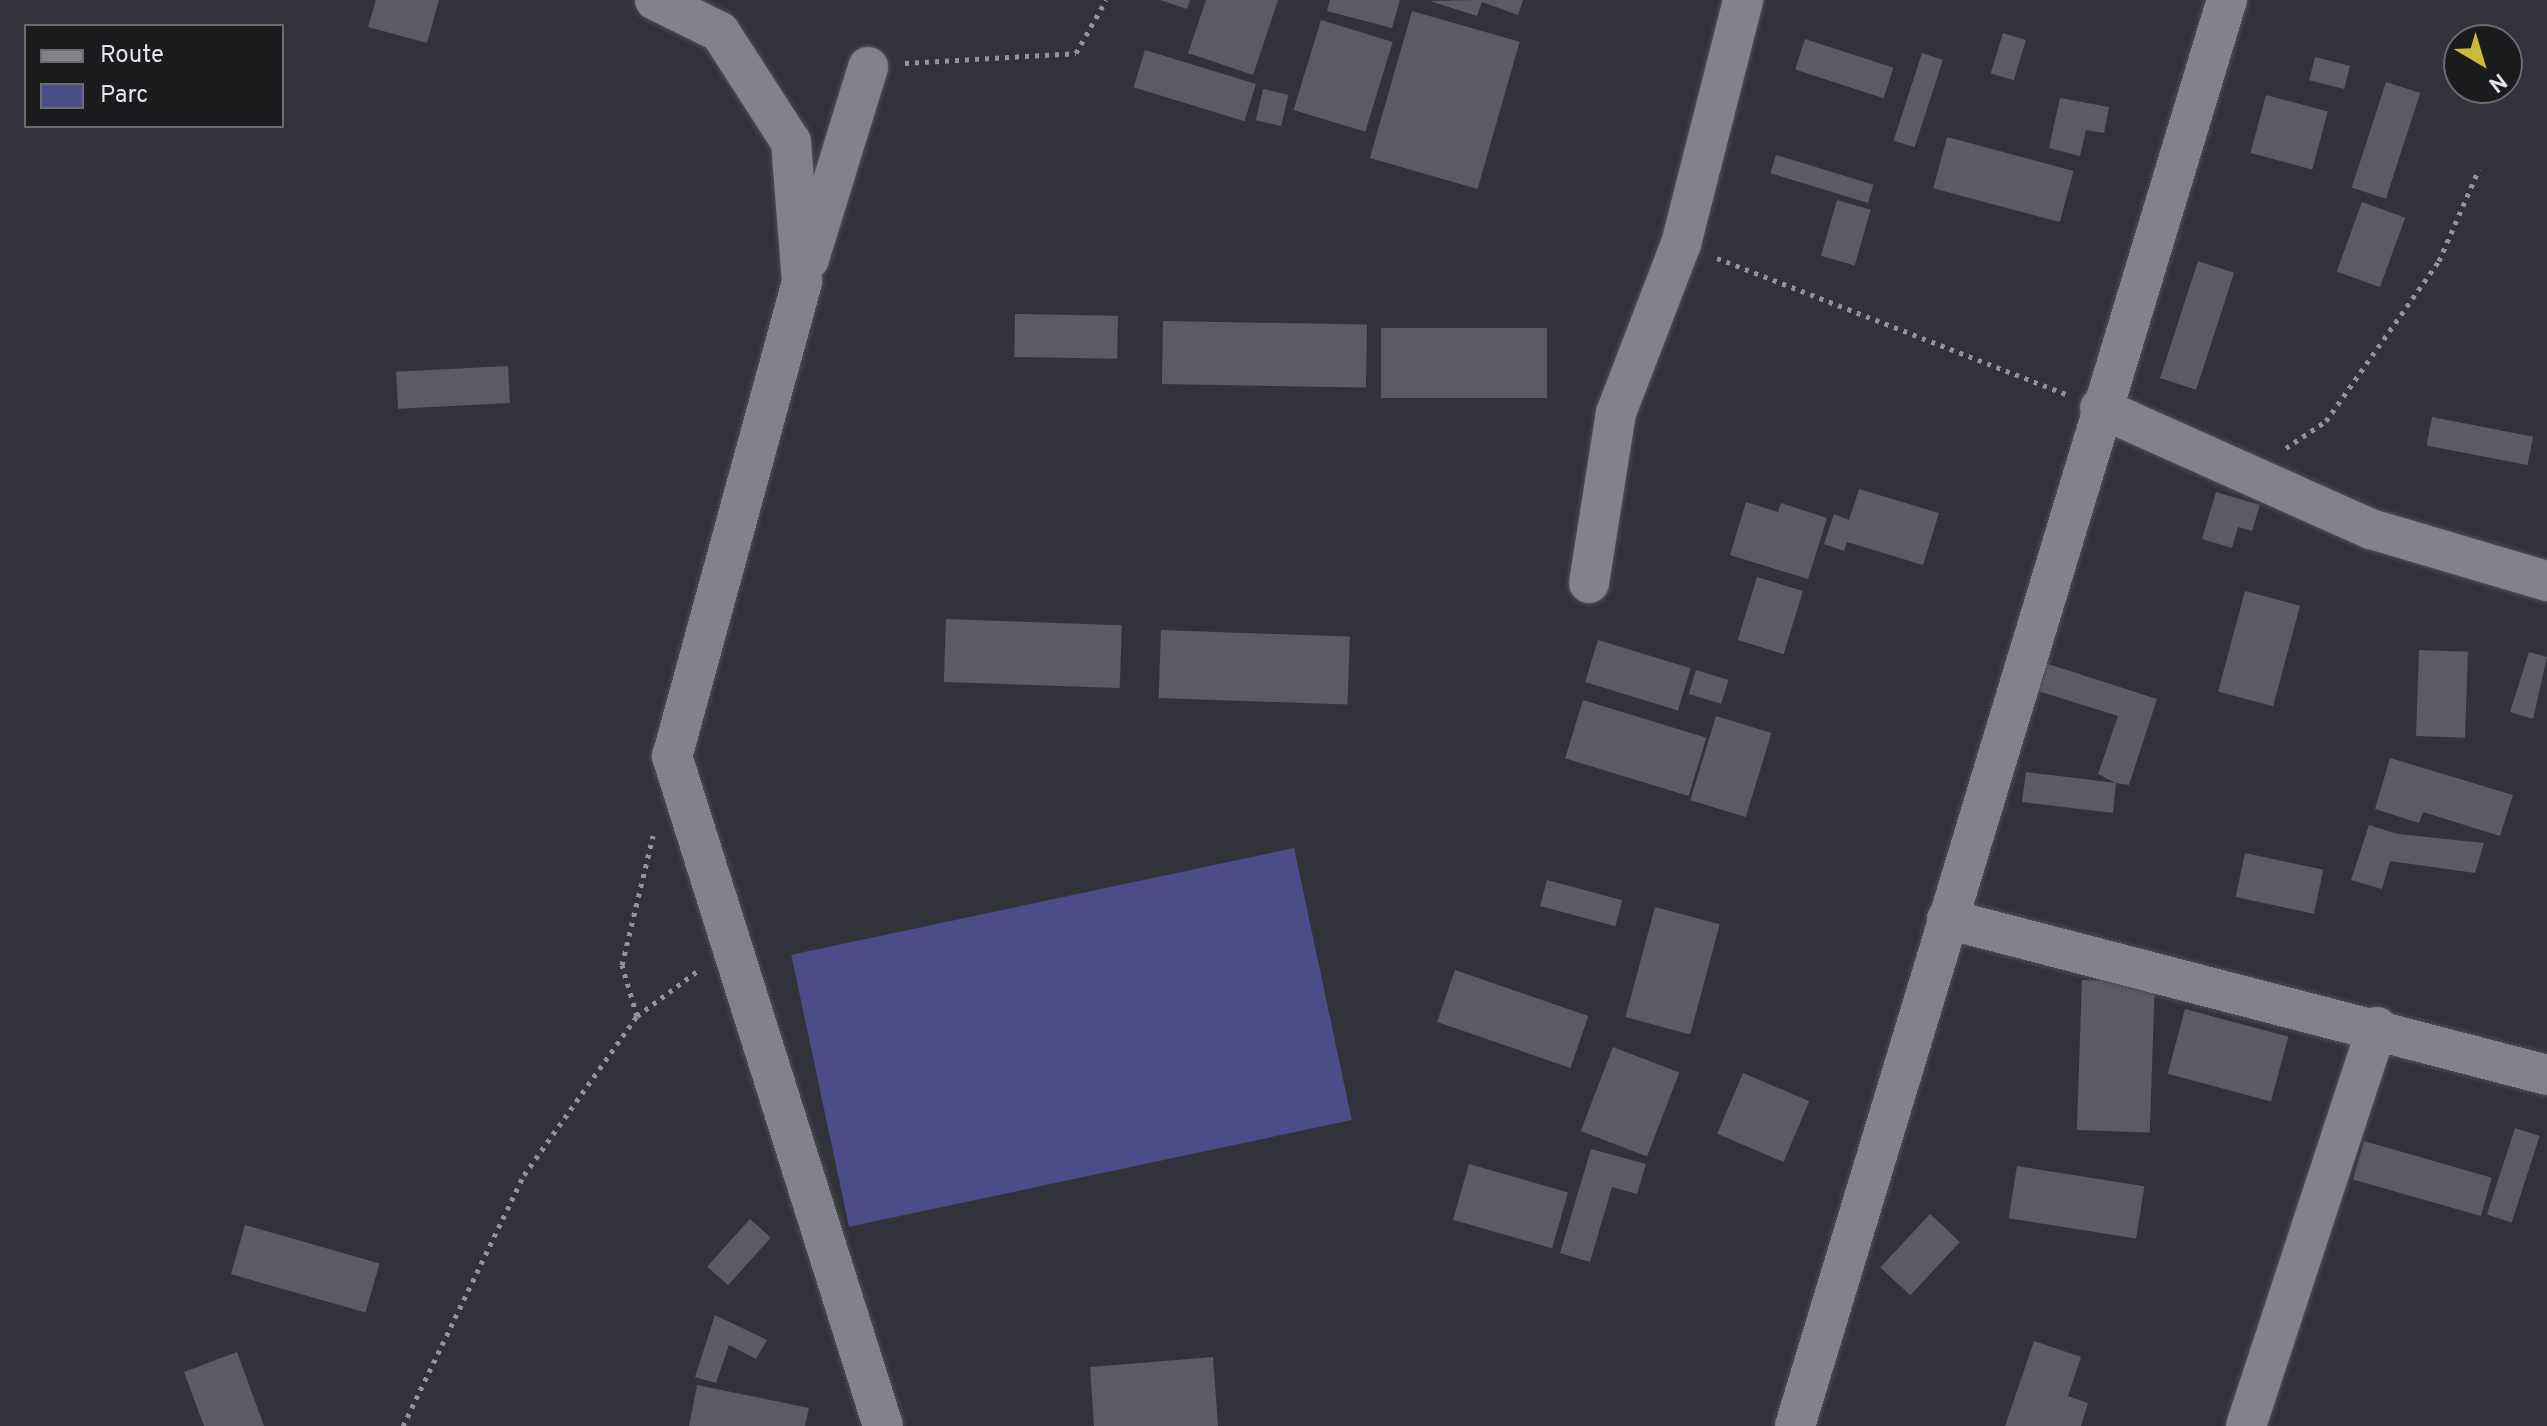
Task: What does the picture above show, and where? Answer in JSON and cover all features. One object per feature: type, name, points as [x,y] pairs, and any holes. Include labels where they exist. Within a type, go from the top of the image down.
[{"type":"street","points":[[655,0],[720,32],[791,142],[802,282]]},
{"type":"street","points":[[1589,583],[1616,413],[1681,244],[1743,0]]},
{"type":"street","points":[[1795,1426],[2100,408],[2227,0]]},
{"type":"street","points":[[868,67],[802,282],[672,756],[883,1426]]},
{"type":"street","points":[[2100,408],[2245,476],[2371,529],[2547,581]]},
{"type":"street","points":[[1947,919],[2377,1027],[2547,1075]]},
{"type":"street","points":[[2246,1426],[2377,1027]]},
{"type":"path","points":[[868,67],[1076,53],[1106,0]]},
{"type":"path","points":[[2245,476],[2326,421],[2439,261],[2479,169]]},
{"type":"path","points":[[1681,244],[2100,408]]},
{"type":"path","points":[[637,1016],[622,965],[655,831]]},
{"type":"path","points":[[403,1426],[524,1175],[637,1016],[732,946]]},
{"type":"green space","points":[[1294,848],[1352,1120],[849,1227],[791,955]]},
{"type":"building","points":[[376,0],[439,0],[427,43],[368,27]]},
{"type":"building","points":[[1160,0],[1190,0],[1187,9]]},
{"type":"building","points":[[1206,0],[1278,0],[1253,75],[1188,53]]},
{"type":"building","points":[[1330,0],[1400,0],[1392,28],[1327,11]]},
{"type":"building","points":[[1523,0],[1518,15],[1482,2],[1477,16],[1430,1]]},
{"type":"building","points":[[1412,11],[1520,42],[1477,189],[1370,158]]},
{"type":"building","points":[[1321,20],[1393,42],[1365,132],[1294,110]]},
{"type":"building","points":[[2003,33],[2026,40],[2014,80],[1991,73]]},
{"type":"building","points":[[1805,39],[1893,68],[1884,98],[1795,69]]},
{"type":"building","points":[[1145,50],[1256,84],[1245,121],[1134,87]]},
{"type":"building","points":[[1922,53],[1943,60],[1914,147],[1894,140]]},
{"type":"building","points":[[2315,57],[2350,66],[2344,89],[2309,80]]},
{"type":"building","points":[[2386,82],[2420,93],[2386,199],[2352,188]]},
{"type":"building","points":[[1263,89],[1288,95],[1281,126],[1256,120]]},
{"type":"building","points":[[2266,95],[2328,112],[2312,170],[2250,153]]},
{"type":"building","points":[[2060,98],[2109,107],[2104,133],[2086,130],[2080,156],[2049,148]]},
{"type":"building","points":[[1947,137],[2074,171],[2060,222],[1933,188]]},
{"type":"building","points":[[1776,155],[1874,185],[1868,203],[1770,173]]},
{"type":"building","points":[[1837,200],[1871,210],[1855,265],[1821,256]]},
{"type":"building","points":[[2362,202],[2405,218],[2380,287],[2337,272]]},
{"type":"building","points":[[2198,261],[2234,273],[2196,390],[2160,378]]},
{"type":"building","points":[[1015,314],[1118,316],[1117,359],[1014,357]]},
{"type":"building","points":[[1163,321],[1367,325],[1366,388],[1162,384]]},
{"type":"building","points":[[1381,328],[1547,328],[1547,398],[1381,398]]},
{"type":"building","points":[[508,366],[510,403],[398,409],[396,372]]},
{"type":"building","points":[[2432,417],[2533,437],[2528,465],[2426,445]]},
{"type":"building","points":[[1859,489],[1939,513],[1923,565],[1847,542],[1844,551],[1824,544],[1834,514],[1849,520]]},
{"type":"building","points":[[2216,492],[2260,505],[2252,531],[2238,527],[2232,548],[2202,539]]},
{"type":"building","points":[[1746,502],[1778,512],[1781,503],[1827,518],[1808,579],[1730,555]]},
{"type":"building","points":[[1757,577],[1803,591],[1784,654],[1738,640]]},
{"type":"building","points":[[2245,591],[2300,606],[2273,706],[2218,691]]},
{"type":"building","points":[[946,619],[1122,625],[1120,688],[944,682]]},
{"type":"building","points":[[1161,630],[1350,637],[1348,705],[1159,698]]},
{"type":"building","points":[[1598,640],[1691,668],[1678,710],[1585,682]]},
{"type":"building","points":[[2419,650],[2468,652],[2465,738],[2416,736]]},
{"type":"building","points":[[2529,652],[2547,657],[2533,719],[2510,712]]},
{"type":"building","points":[[2045,663],[2157,699],[2129,785],[2116,783],[2098,774],[2118,716],[2035,690]]},
{"type":"building","points":[[1696,670],[1729,680],[1721,704],[1689,694]]},
{"type":"building","points":[[1583,700],[1706,738],[1689,796],[1565,758]]},
{"type":"building","points":[[1716,716],[1771,733],[1746,817],[1690,800]]},
{"type":"building","points":[[2390,758],[2513,795],[2500,836],[2423,812],[2419,823],[2375,809]]},
{"type":"building","points":[[2026,772],[2116,783],[2113,813],[2022,802]]},
{"type":"building","points":[[2369,825],[2398,834],[2484,843],[2475,873],[2390,861],[2382,889],[2351,880]]},
{"type":"building","points":[[2245,853],[2323,870],[2314,914],[2236,897]]},
{"type":"building","points":[[1547,880],[1622,900],[1615,926],[1540,906]]},
{"type":"building","points":[[1655,907],[1720,924],[1690,1034],[1625,1017]]},
{"type":"building","points":[[1455,970],[1588,1016],[1570,1068],[1437,1022]]},
{"type":"building","points":[[2082,980],[2155,983],[2150,1132],[2077,1130]]},
{"type":"building","points":[[2185,1009],[2288,1037],[2271,1101],[2168,1074]]},
{"type":"building","points":[[1613,1047],[1679,1072],[1647,1156],[1581,1131]]},
{"type":"building","points":[[1743,1073],[1809,1101],[1783,1162],[1717,1134]]},
{"type":"building","points":[[2515,1128],[2540,1136],[2512,1223],[2487,1215]]},
{"type":"building","points":[[2364,1141],[2492,1178],[2481,1216],[2353,1179]]},
{"type":"building","points":[[1591,1149],[1646,1164],[1637,1194],[1612,1187],[1590,1262],[1560,1253]]},
{"type":"building","points":[[1469,1164],[1568,1192],[1552,1248],[1453,1220]]},
{"type":"building","points":[[2017,1166],[2144,1186],[2136,1239],[2009,1218]]},
{"type":"building","points":[[1930,1214],[1960,1242],[1910,1295],[1880,1267]]},
{"type":"building","points":[[750,1219],[771,1238],[728,1285],[707,1267]]},
{"type":"building","points":[[245,1225],[380,1264],[366,1313],[231,1274]]},
{"type":"building","points":[[715,1315],[767,1340],[756,1359],[729,1345],[716,1383],[695,1377]]},
{"type":"building","points":[[2034,1341],[2081,1357],[2068,1396],[2088,1403],[2081,1426],[2005,1426]]},
{"type":"building","points":[[237,1352],[264,1426],[204,1426],[184,1372]]},
{"type":"building","points":[[1213,1357],[1218,1426],[1094,1426],[1090,1367]]},
{"type":"building","points":[[697,1385],[809,1408],[805,1426],[689,1426]]}]
